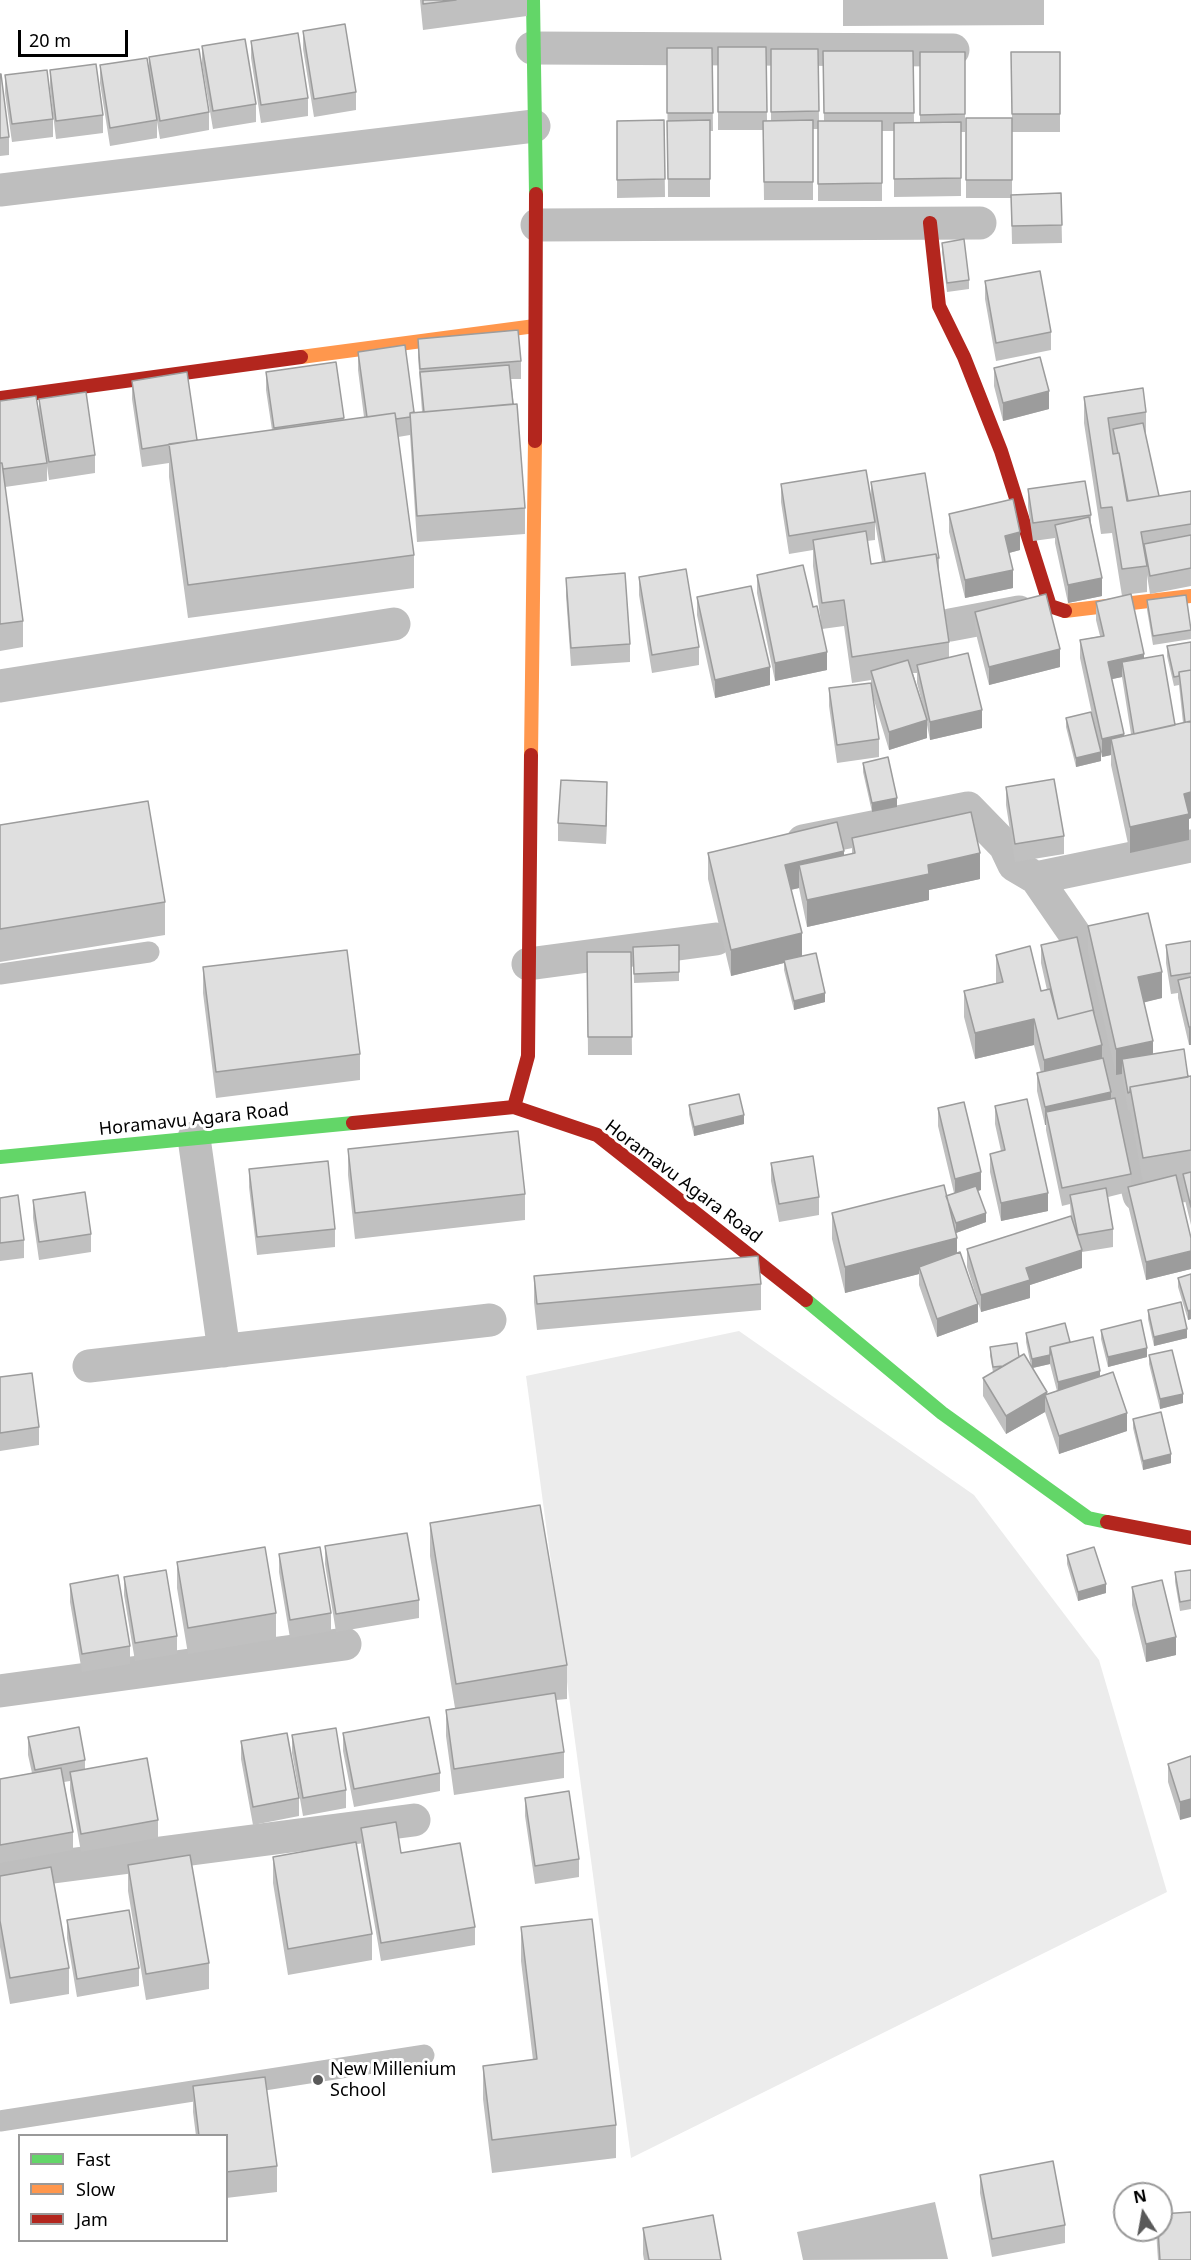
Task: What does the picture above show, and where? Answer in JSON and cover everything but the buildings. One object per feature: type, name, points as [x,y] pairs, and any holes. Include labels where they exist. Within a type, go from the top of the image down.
[{"type":"street","points":[[514,1107],[528,1056],[537,225],[532,48],[533,0]]},
{"type":"street","points":[[532,48],[953,50]]},
{"type":"street","points":[[0,190],[534,126]]},
{"type":"street","points":[[930,223],[939,306],[964,357],[1000,451],[1050,606]]},
{"type":"street","points":[[537,225],[980,223]]},
{"type":"street","points":[[0,398],[535,326]]},
{"type":"street","points":[[950,625],[1050,606],[1066,611],[1191,596]]},
{"type":"street","points":[[0,686],[394,624]]},
{"type":"street","points":[[803,841],[968,808],[1005,846],[1014,866],[1036,878],[1076,936],[1139,1194],[1191,1184]]},
{"type":"street","points":[[1036,878],[1191,846]]},
{"type":"street","points":[[528,964],[716,939]]},
{"type":"street","name":"Horamavu Agara Road","points":[[0,1157],[514,1107],[597,1135],[756,1259],[942,1413],[1088,1518],[1190,1539]]},
{"type":"street","points":[[194,1138],[224,1351]]},
{"type":"street","points":[[89,1366],[490,1320]]},
{"type":"street","points":[[0,1691],[345,1644]]},
{"type":"street","points":[[0,1874],[414,1821]]},
{"type":"lane","points":[[0,974],[149,952]]},
{"type":"lane","points":[[0,2121],[424,2055]]},
{"type":"shaded area","points":[[739,1331],[974,1495],[1099,1660],[1167,1892],[631,2158],[526,1376]]},
{"type":"shaded area","points":[[935,2202],[948,2259],[803,2260],[797,2232]]},
{"type":"traffic: fast","points":[[533,0],[536,194]]},
{"type":"traffic: fast","points":[[0,1157],[353,1123]]},
{"type":"traffic: fast","points":[[806,1300],[942,1413],[1088,1518],[1107,1522]]},
{"type":"traffic: slow","points":[[301,357],[535,326]]},
{"type":"traffic: slow","points":[[531,755],[535,441]]},
{"type":"traffic: slow","points":[[1065,611],[1191,596]]},
{"type":"traffic: jam","points":[[535,441],[536,194]]},
{"type":"traffic: jam","points":[[930,223],[939,306],[964,357],[1001,451],[1050,606],[1065,611]]},
{"type":"traffic: jam","points":[[0,398],[301,357]]},
{"type":"traffic: jam","points":[[514,1107],[528,1056],[531,755]]},
{"type":"traffic: jam","points":[[353,1123],[514,1107],[597,1135],[806,1300]]},
{"type":"traffic: jam","points":[[1107,1522],[1191,1538]]},
{"type":"place","name":"New Millenium School","points":[[318,2080]]}]
